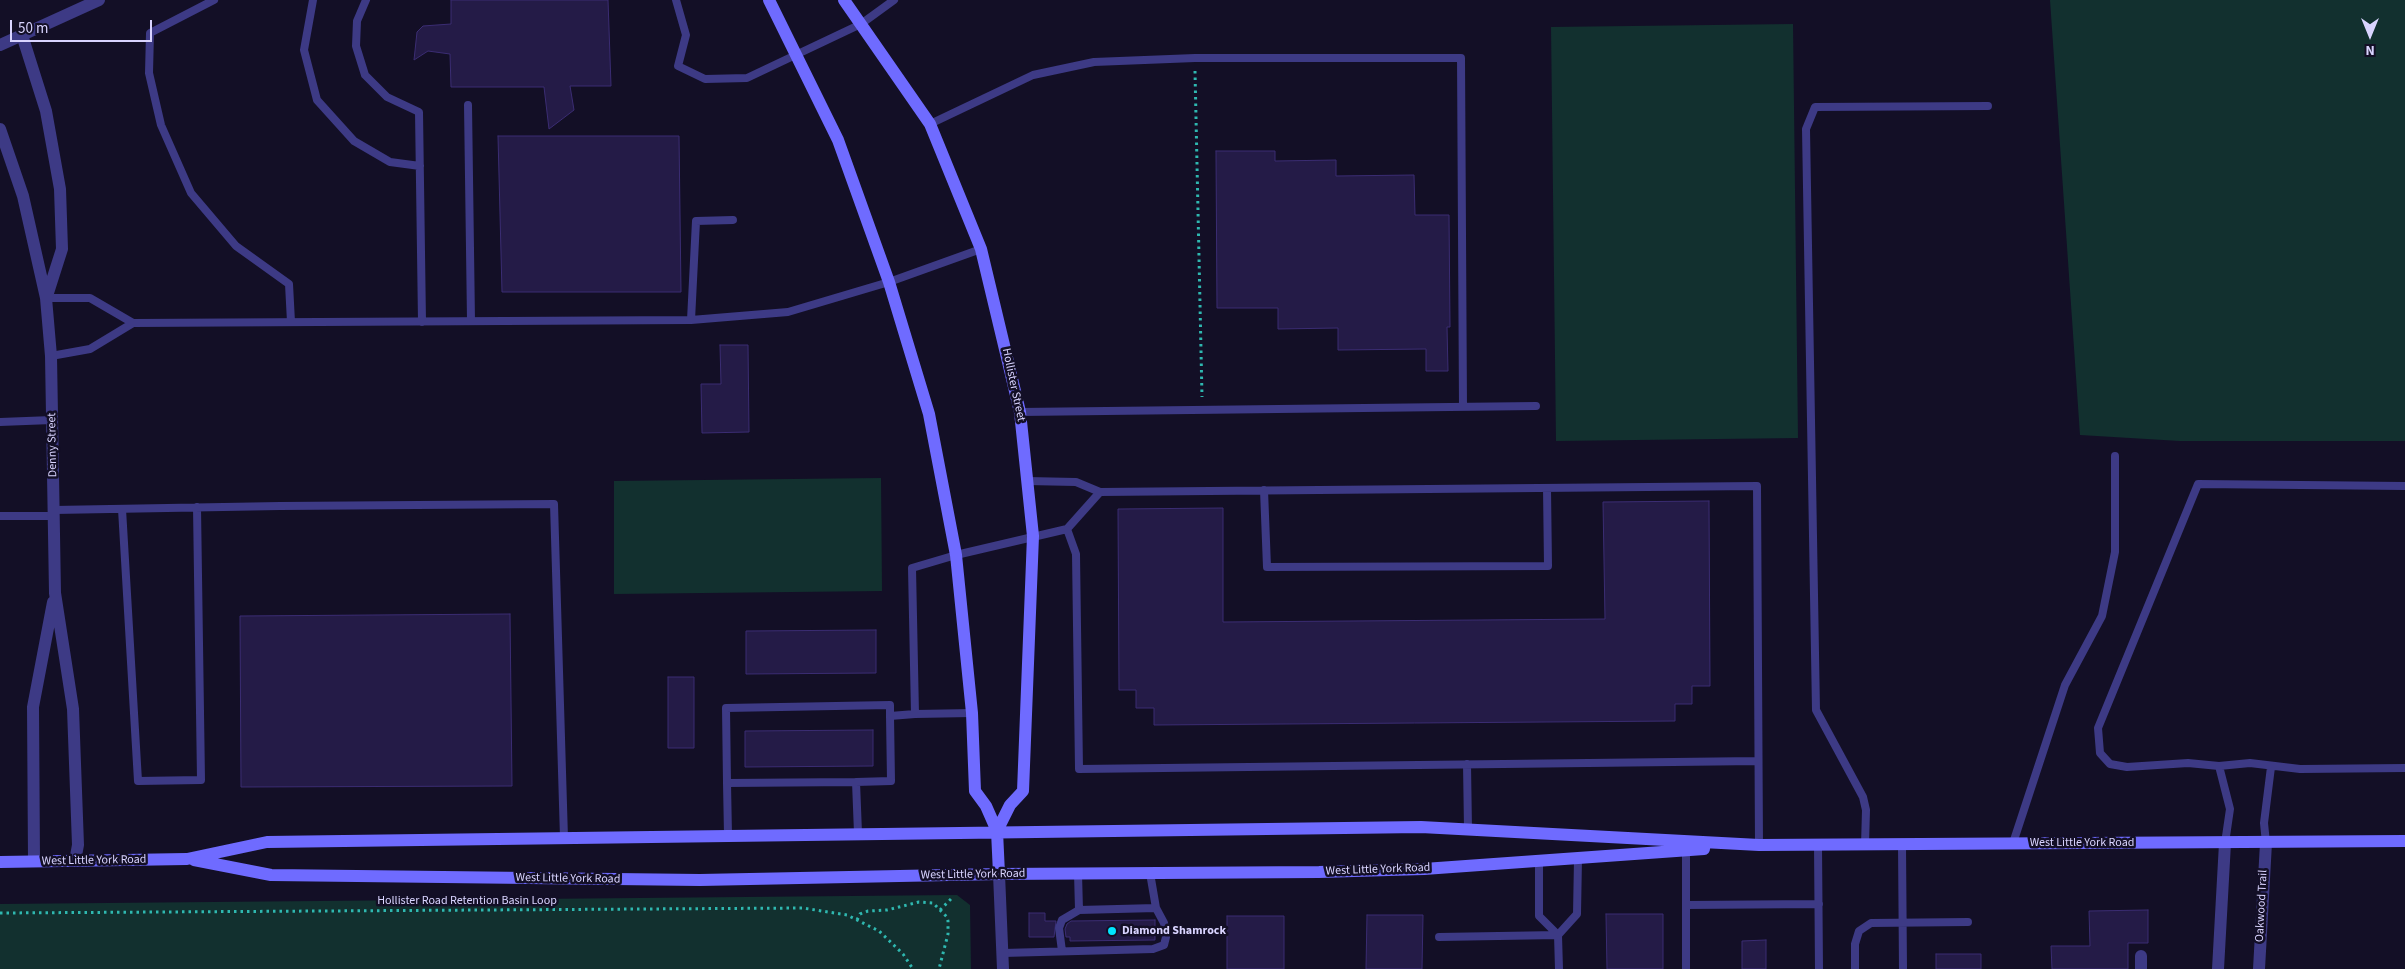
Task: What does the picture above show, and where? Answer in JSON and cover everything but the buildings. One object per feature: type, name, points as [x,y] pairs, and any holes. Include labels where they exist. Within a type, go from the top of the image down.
[{"type":"main road","name":"Hollister Street","points":[[769,0],[838,140],[889,282],[929,414],[956,555],[972,713],[975,791],[986,806],[997,831],[999,874]]},
{"type":"main road","name":"Hollister Street","points":[[844,0],[930,124],[981,249],[1020,412],[1032,536],[1024,791],[1010,805],[997,831]]},
{"type":"main road","name":"West Little York Road","points":[[0,862],[187,859],[267,842],[1412,827],[1759,845],[2405,841]]},
{"type":"main road","name":"West Little York Road","points":[[187,859],[271,875],[700,880],[1405,869],[1578,859],[1759,845]]},
{"type":"street","points":[[0,45],[98,0]]},
{"type":"street","name":"Denny Street","points":[[22,35],[46,111],[60,189],[62,249],[46,298]]},
{"type":"street","name":"Denny Street","points":[[0,129],[23,196],[46,298],[51,356],[55,593],[73,709],[78,845],[75,861]]},
{"type":"street","name":"Denny Street","points":[[34,862],[34,707],[55,593]]},
{"type":"street","points":[[2218,969],[2225,843]]},
{"type":"street","name":"Oakwood Trail","points":[[2259,969],[2266,843]]},
{"type":"street","name":"Hollister Street","points":[[999,874],[1003,969]]},
{"type":"lane","points":[[214,0],[150,33],[150,73],[161,125],[191,193],[236,246],[289,284],[292,322]]},
{"type":"lane","points":[[313,0],[304,50],[317,100],[354,141],[390,162],[420,166]]},
{"type":"lane","points":[[366,0],[357,21],[356,46],[365,75],[387,97],[419,112],[422,322]]},
{"type":"lane","points":[[676,0],[686,35],[678,66],[705,79],[747,78],[861,24],[894,0]]},
{"type":"lane","points":[[930,124],[1033,75],[1094,62],[1195,58],[1461,58],[1462,407]]},
{"type":"lane","points":[[468,105],[472,321]]},
{"type":"lane","points":[[1865,845],[1866,810],[1863,796],[1816,710],[1806,129],[1815,106],[1988,106]]},
{"type":"lane","points":[[691,320],[696,221],[733,220]]},
{"type":"lane","points":[[46,298],[90,298],[133,323],[691,320],[788,312],[889,282],[981,249]]},
{"type":"lane","points":[[51,356],[90,349],[133,323]]},
{"type":"lane","points":[[1020,412],[1536,406]]},
{"type":"lane","points":[[0,422],[52,420]]},
{"type":"lane","points":[[2013,843],[2065,685],[2102,616],[2115,552],[2115,456]]},
{"type":"lane","points":[[1027,481],[1076,482],[1100,492],[1757,486],[1759,845]]},
{"type":"lane","points":[[2405,486],[2198,484],[2098,728],[2100,753],[2110,764],[2127,767],[2188,763],[2219,766],[2250,763],[2300,770],[2405,768]]},
{"type":"lane","points":[[1264,490],[1267,567],[1548,566],[1547,488]]},
{"type":"lane","points":[[915,714],[912,568],[956,555],[1067,529],[1100,492]]},
{"type":"lane","points":[[0,516],[122,509],[554,504],[564,838]]},
{"type":"lane","points":[[122,509],[138,781],[201,780],[197,508]]},
{"type":"lane","points":[[1067,529],[1076,554],[1079,769],[1758,761]]},
{"type":"lane","points":[[727,783],[891,781],[890,706],[726,708],[727,783],[728,835]]},
{"type":"lane","points":[[890,716],[972,713]]},
{"type":"lane","points":[[1467,764],[1468,829]]},
{"type":"lane","points":[[2219,766],[2230,809],[2225,843]]},
{"type":"lane","points":[[2266,843],[2264,823],[2271,767]]},
{"type":"lane","points":[[856,782],[858,833]]},
{"type":"lane","points":[[1818,845],[1819,969]]},
{"type":"lane","points":[[1902,845],[1903,969]]},
{"type":"lane","points":[[1686,850],[1686,969]]},
{"type":"lane","points":[[1559,969],[1558,935],[1576,914],[1578,859]]},
{"type":"lane","points":[[1539,861],[1539,916],[1558,935]]},
{"type":"lane","points":[[1003,953],[1153,949],[1164,945],[1166,937],[1164,923],[1156,908],[1150,873]]},
{"type":"lane","points":[[1078,874],[1079,910]]},
{"type":"lane","points":[[1686,905],[1819,904]]},
{"type":"lane","points":[[1062,951],[1060,928],[1062,920],[1079,910],[1156,908]]},
{"type":"lane","points":[[1855,969],[1855,944],[1859,931],[1871,923],[1968,922]]},
{"type":"lane","points":[[1439,936],[1558,935]]},
{"type":"path","points":[[1195,58],[1202,410]]},
{"type":"path","points":[[940,910],[952,898]]},
{"type":"path","points":[[858,920],[860,914],[868,911],[888,910],[919,902],[933,903],[947,917],[949,930],[939,969]]},
{"type":"path","name":"Hollister Road Retention Basin Loop","points":[[0,913],[759,908],[825,911],[858,920],[880,931],[893,942],[913,969]]},
{"type":"green space","points":[[2050,0],[2405,0],[2405,441],[2180,441],[2080,435]]},
{"type":"green space","points":[[1793,24],[1798,438],[1556,441],[1551,27]]},
{"type":"green space","points":[[881,478],[882,591],[614,594],[614,481]]},
{"type":"green space","points":[[957,895],[970,905],[971,969],[0,969],[0,904]]},
{"type":"place","name":"Diamond Shamrock","points":[[1112,931]]}]
